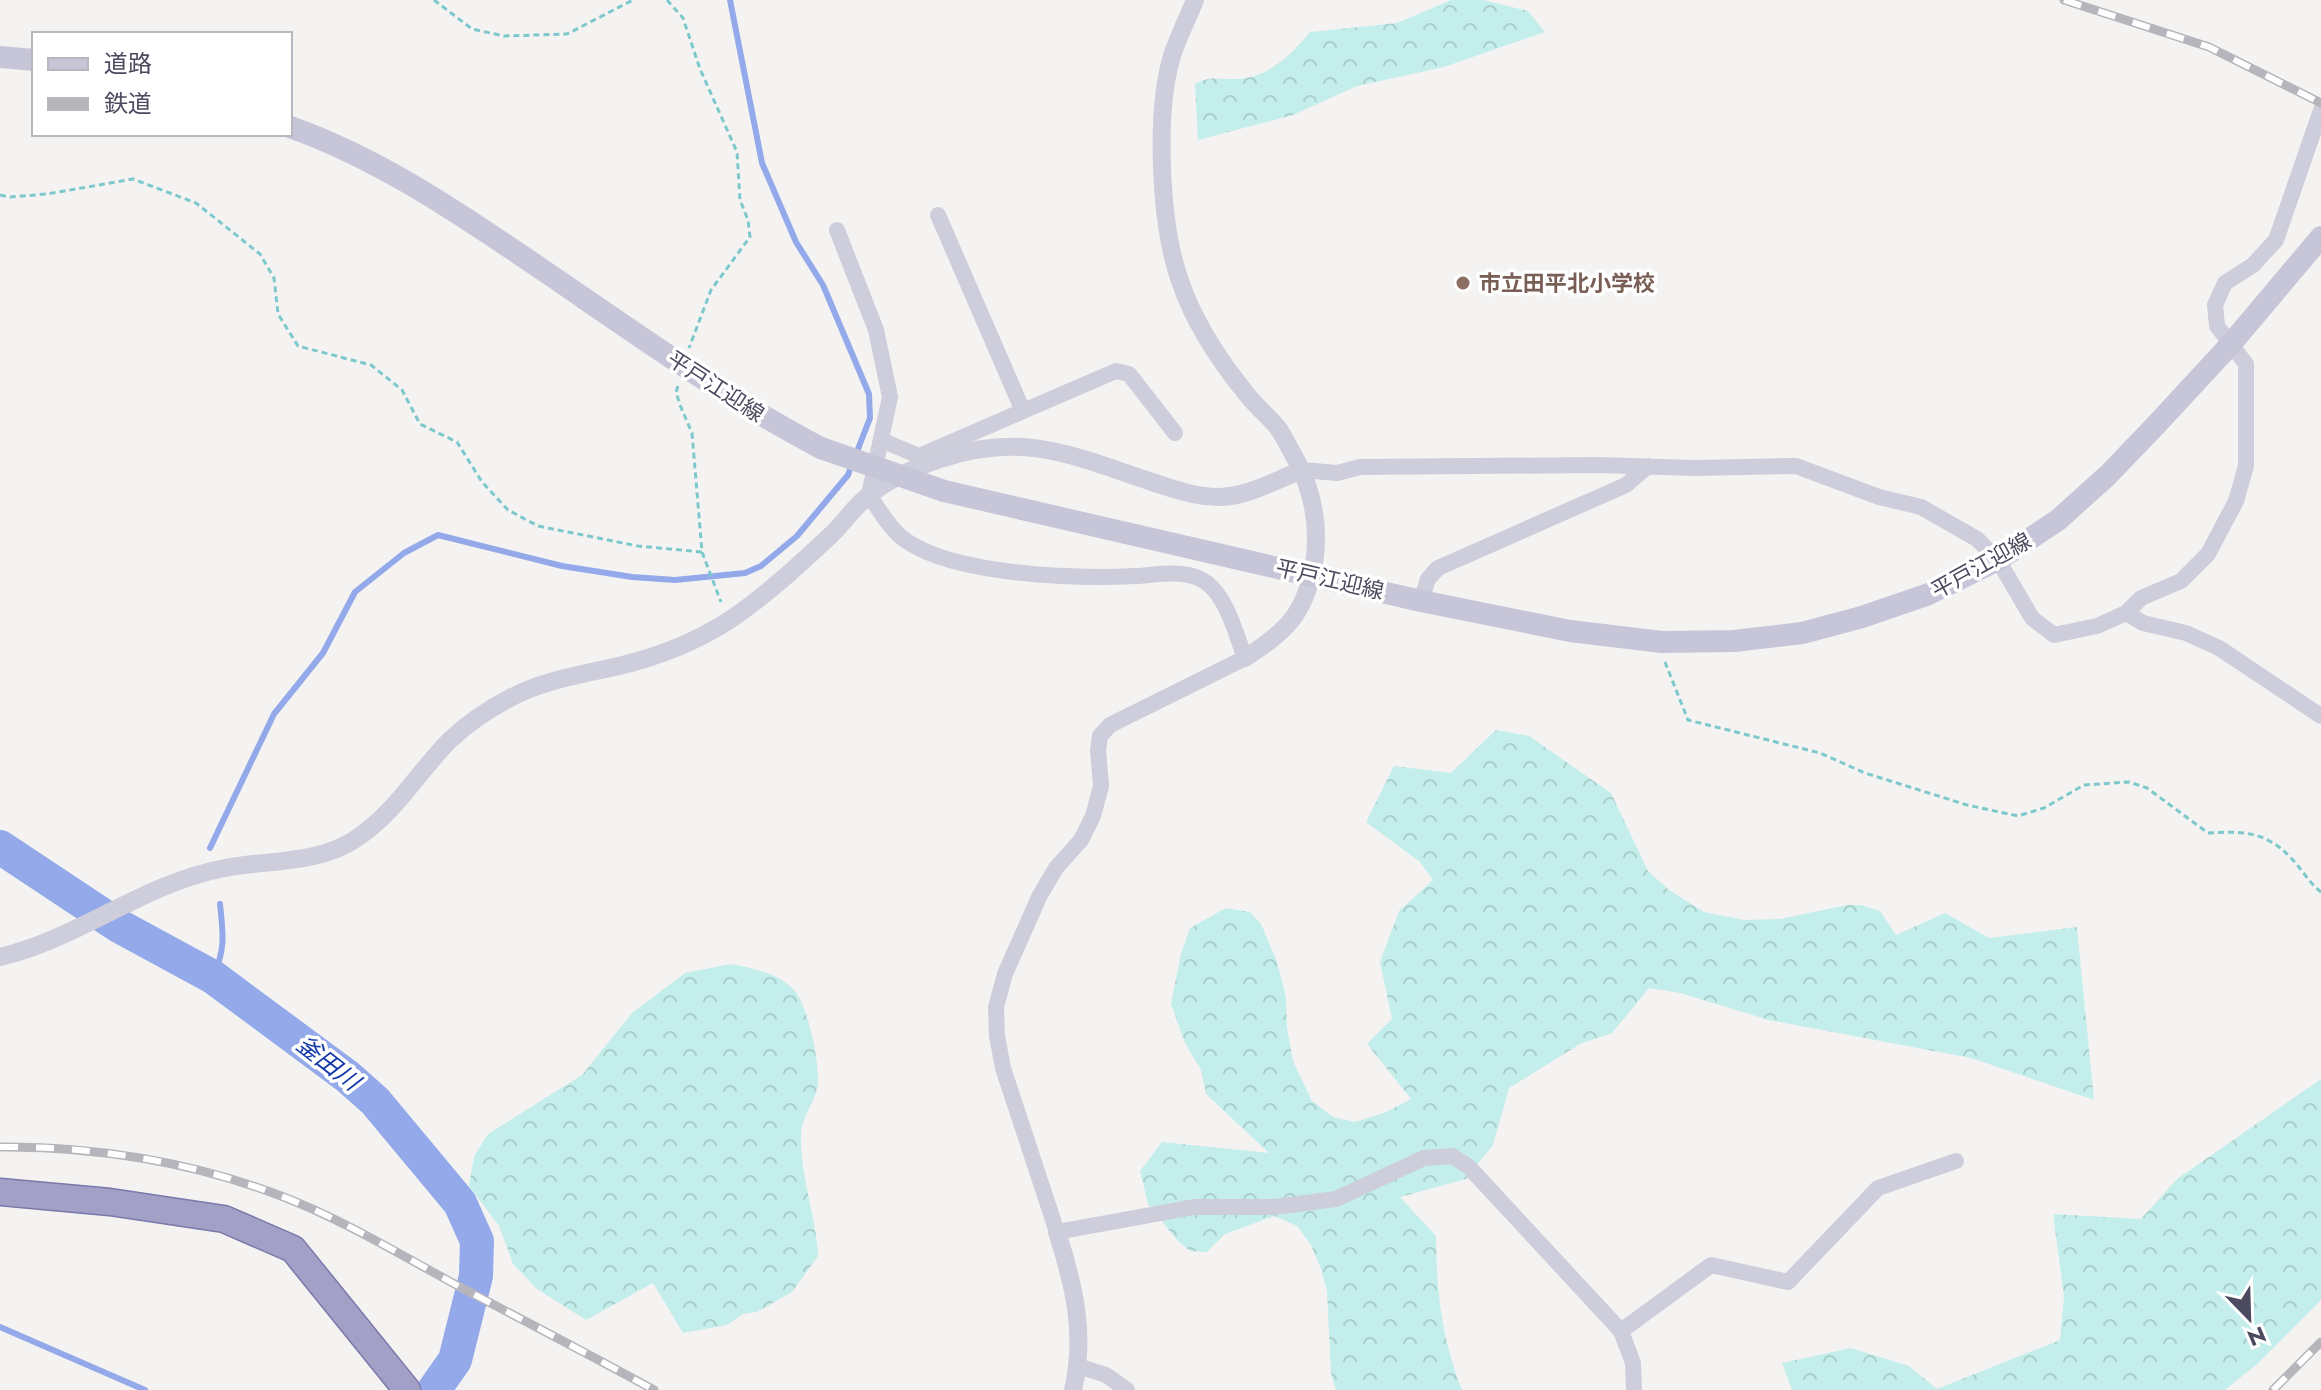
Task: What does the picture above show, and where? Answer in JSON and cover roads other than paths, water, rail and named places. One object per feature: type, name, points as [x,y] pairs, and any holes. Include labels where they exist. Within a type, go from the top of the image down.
[{"type":"highway","points":[[0,1192],[110,1202],[224,1219],[293,1249],[407,1390]]},
{"type":"main road","points":[[0,57],[32,60]]},
{"type":"main road","name":"平戸江迎線","points":[[292,128],[397,177],[450,209],[757,414],[821,448],[944,491],[1421,601],[1570,631],[1662,642],[1734,641],[1802,633],[1929,594],[1998,560],[2058,520],[2108,475],[2230,345],[2321,237]]},
{"type":"street","points":[[1073,1390],[1078,1366],[1080,1322],[1074,1283],[1003,1068],[996,1007],[1005,974],[1039,897],[1056,868],[1081,840],[1093,816],[1101,786],[1100,736],[1110,725],[1245,658],[1291,624],[1312,575],[1316,548],[1316,510],[1302,470],[1280,431],[1249,398],[1212,347],[1178,277],[1165,194],[1162,147],[1164,97],[1172,56],[1195,0]]},
{"type":"street","points":[[0,957],[28,950],[73,932],[166,884],[225,868],[322,854],[350,843],[399,803],[450,740],[482,714],[514,695],[544,684],[638,661],[684,644],[729,621],[789,573],[869,495],[940,459],[993,446],[1031,445],[1085,459],[1177,491],[1219,497],[1245,493],[1302,470],[1337,473],[1360,467],[1796,466],[1879,497],[1921,507],[1977,539],[1998,560],[2032,618],[2054,635],[2097,626],[2126,613],[2141,598],[2181,581],[2208,554],[2236,501],[2246,466],[2246,364],[2217,326],[2215,305],[2225,283],[2253,265],[2276,240],[2321,110]]},
{"type":"street","points":[[938,215],[1023,411]]},
{"type":"street","points":[[837,230],[876,330],[890,397],[869,495],[904,540],[949,561],[991,568],[1089,578],[1185,573],[1205,581],[1223,602],[1245,658]]},
{"type":"street","points":[[881,440],[919,456],[1116,371],[1129,374],[1175,433]]},
{"type":"street","points":[[1421,601],[1428,579],[1438,568],[1626,485],[1648,466]]},
{"type":"street","points":[[2126,613],[2143,623],[2186,633],[2219,648],[2321,716]]},
{"type":"street","points":[[1057,1232],[1194,1207],[1275,1207],[1336,1199],[1424,1158],[1452,1156],[1468,1166],[1621,1331],[1633,1363],[1634,1390]]},
{"type":"street","points":[[1621,1331],[1711,1265],[1788,1282],[1878,1188],[1956,1161]]},
{"type":"street","points":[[1078,1366],[1106,1375],[1127,1390]]},
{"type":"waterway","points":[[730,0],[762,163],[796,242],[823,285],[869,394],[870,418],[856,454]]},
{"type":"waterway","points":[[210,848],[274,714],[323,653],[355,592],[404,553],[438,535],[562,566],[632,577],[675,580],[745,573],[761,566],[797,536],[848,475],[852,464]]},
{"type":"waterway","name":"釜田川","points":[[0,847],[119,926],[213,977],[348,1077],[375,1101],[460,1203],[477,1241],[476,1276],[455,1360],[434,1390]]},
{"type":"waterway","points":[[213,977],[222,949],[220,904]]},
{"type":"waterway","points":[[0,1327],[145,1390]]},
{"type":"railway","points":[[2064,0],[2209,47],[2321,103]]},
{"type":"railway","points":[[0,1147],[71,1149],[143,1158],[213,1174],[281,1196],[350,1227],[654,1390]]},
{"type":"railway","points":[[2273,1390],[2321,1342]]},
{"type":"place","name":"市立田平北小学校","points":[[1463,283]]}]
